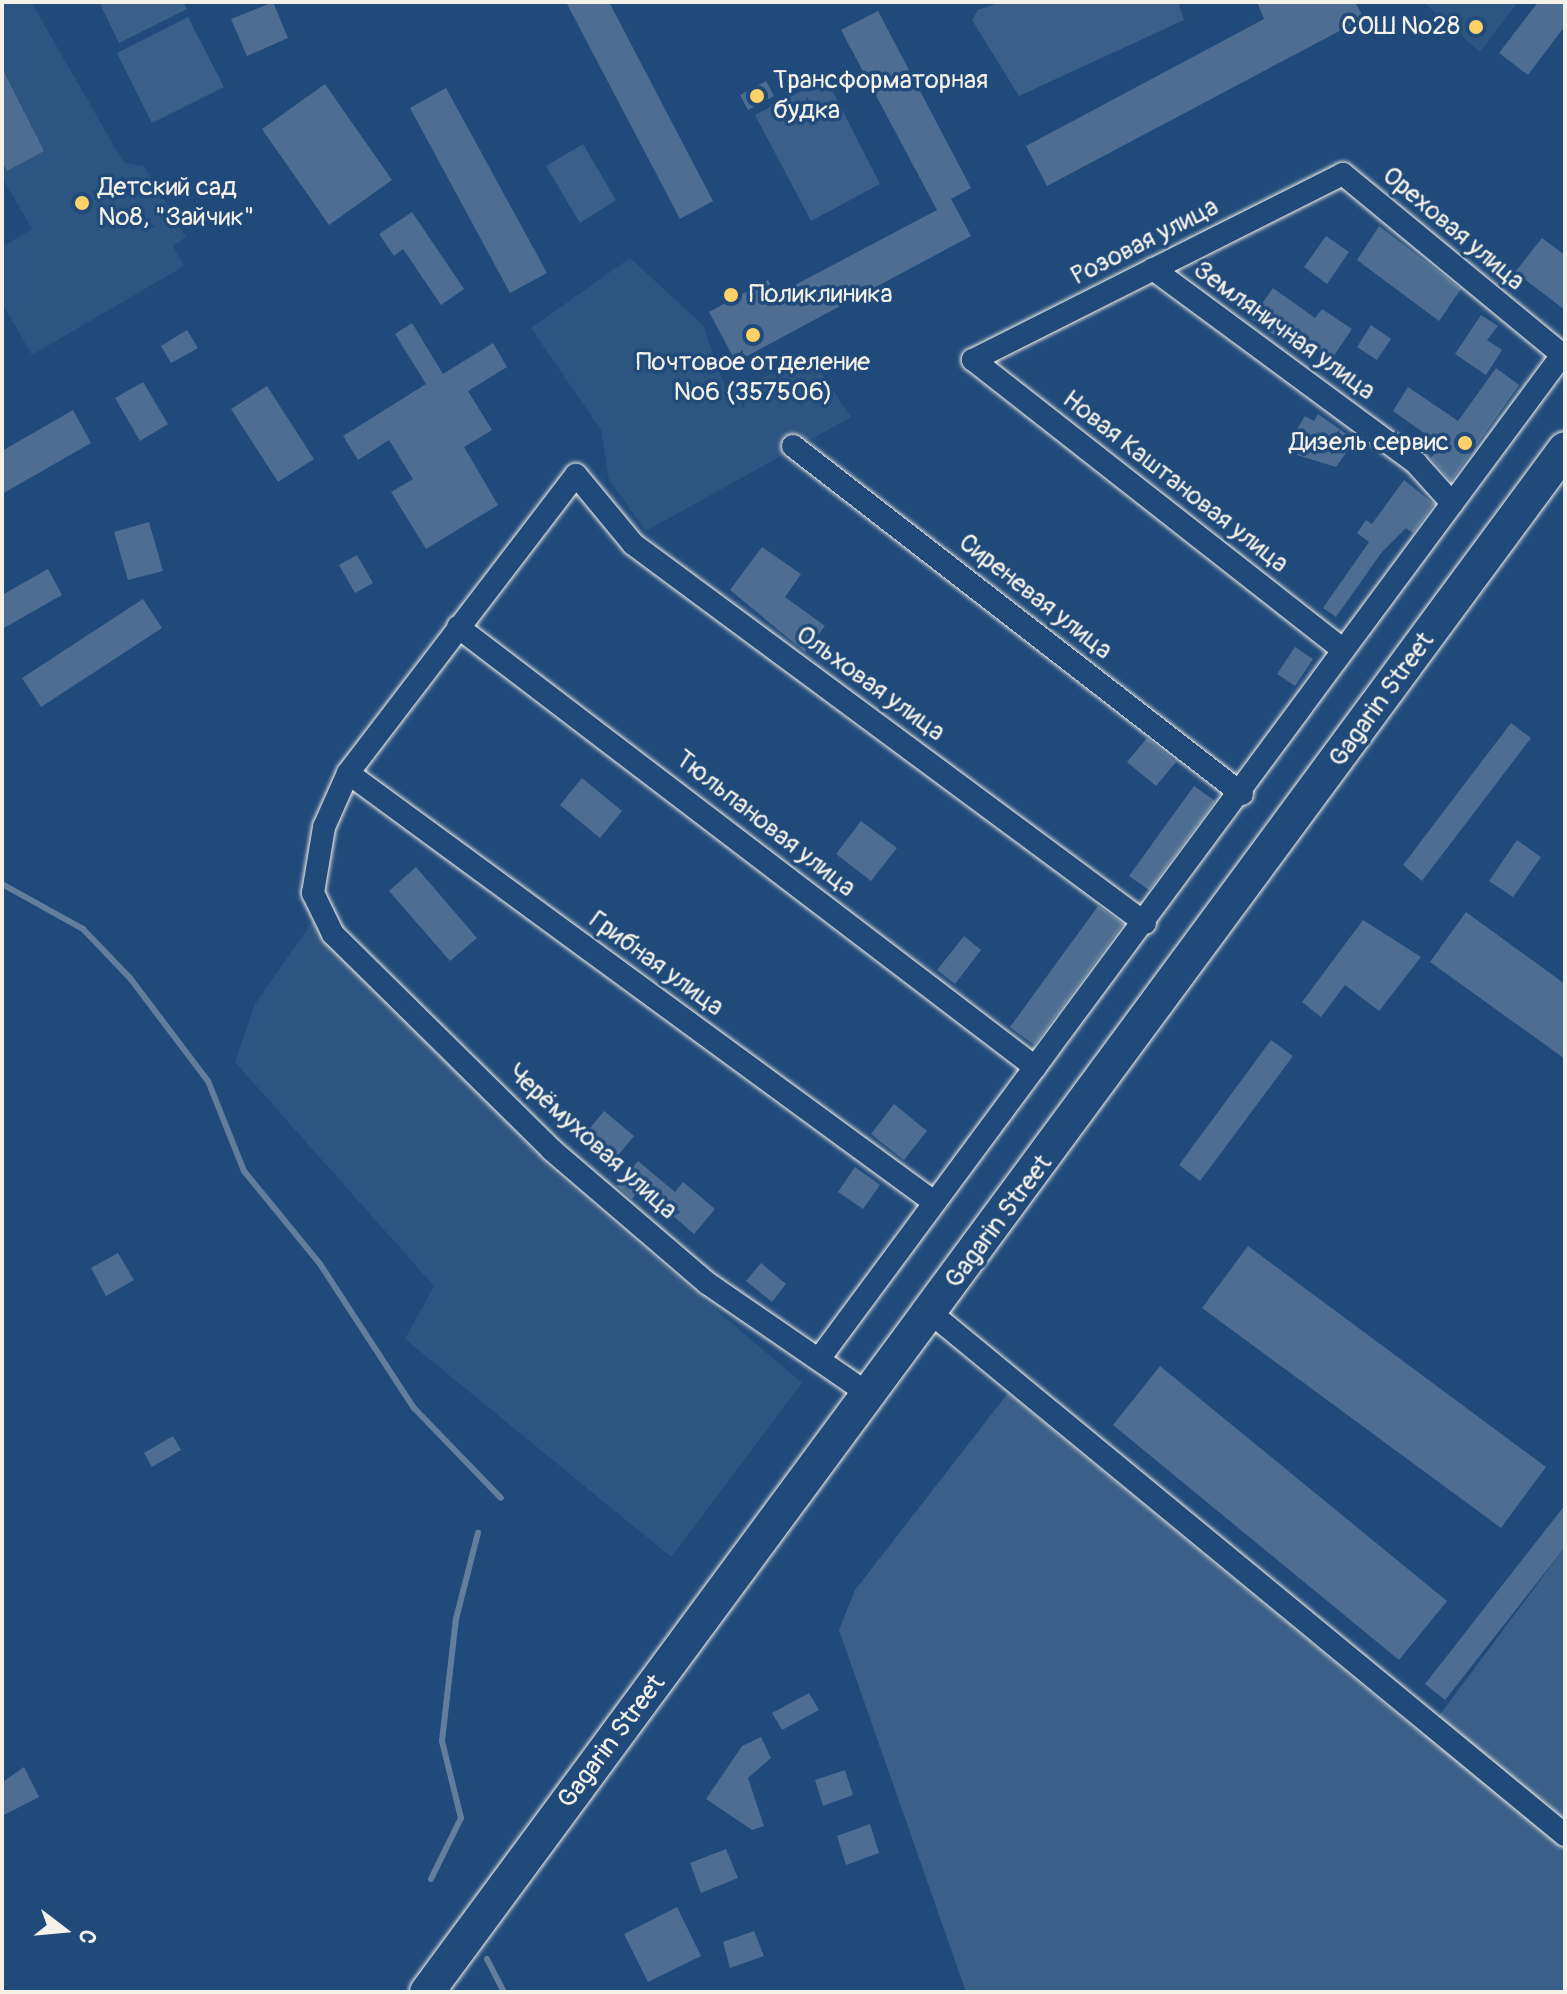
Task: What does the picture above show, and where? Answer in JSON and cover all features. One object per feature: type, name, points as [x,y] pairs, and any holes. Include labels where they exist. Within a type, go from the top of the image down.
[{"type":"main road","name":"Gagarin Street","points":[[427,1992],[931,1313],[1565,449]]},
{"type":"street","name":"Розовая улица","points":[[973,360],[1343,174]]},
{"type":"street","name":"Ореховая улица","points":[[1343,174],[1564,356]]},
{"type":"street","name":"Земляничная улица","points":[[1153,269],[1416,463],[1452,503]]},
{"type":"street","points":[[819,1359],[931,1200],[1242,794],[1342,649],[1564,356]]},
{"type":"street","name":"Новая Каштановая улица","points":[[973,360],[1342,649]]},
{"type":"street","name":"Сиреневая улица","points":[[793,446],[1242,794]]},
{"type":"street","name":"Ольховая улица","points":[[458,627],[576,475],[633,544],[1145,923]]},
{"type":"street","points":[[348,773],[458,627]]},
{"type":"street","name":"Тюльпановая улица","points":[[458,627],[1035,1067]]},
{"type":"street","name":"Черёмуховая улица","points":[[348,773],[324,827],[313,893],[333,934],[552,1150],[707,1283],[870,1395]]},
{"type":"street","name":"Грибная улица","points":[[348,773],[931,1200]]},
{"type":"street","points":[[931,1313],[1565,1835]]},
{"type":"shaded area","name":"Детский сад №8, \"Зайчик\"","points":[[2,2],[31,2],[124,163],[144,166],[186,237],[173,246],[184,266],[32,355],[2,303],[2,247],[32,229],[2,177]]},
{"type":"shaded area","points":[[99,2],[183,2],[187,9],[119,43]]},
{"type":"shaded area","points":[[1001,2],[1178,2],[1184,20],[1019,96],[972,20],[978,10]]},
{"type":"shaded area","name":"СОШ №28","points":[[1423,2],[1518,2],[1480,52]]},
{"type":"shaded area","points":[[188,17],[224,87],[152,123],[117,53]]},
{"type":"shaded area","points":[[826,78],[880,184],[811,221],[755,115]]},
{"type":"shaded area","points":[[583,144],[616,200],[580,223],[546,166]]},
{"type":"shaded area","points":[[630,258],[703,325],[726,390],[813,360],[851,417],[646,531],[609,480],[601,430],[531,328]]},
{"type":"shaded area","points":[[315,918],[552,1170],[802,1383],[671,1557],[405,1339],[434,1286],[235,1062],[255,1004]]},
{"type":"shaded area","points":[[1008,1393],[1424,1736],[1565,1547],[1565,1992],[966,1992],[839,1630],[855,1590]]},
{"type":"building","points":[[273,2],[288,38],[247,56],[231,19]]},
{"type":"building","points":[[566,2],[609,2],[713,201],[680,219]]},
{"type":"building","points":[[1257,2],[1355,2],[1364,18],[1047,186],[1026,146],[1264,19]]},
{"type":"building","points":[[1538,2],[1565,2],[1565,26],[1528,75],[1499,53]]},
{"type":"building","points":[[878,11],[971,188],[951,199],[971,236],[736,362],[709,312],[768,280],[776,295],[937,210],[841,30]]},
{"type":"building","points":[[2,68],[44,151],[7,171],[2,160]]},
{"type":"building","name":"Трансформаторная будка","points":[[766,81],[774,96],[748,110],[740,95]]},
{"type":"building","points":[[325,84],[392,180],[329,225],[262,129]]},
{"type":"building","points":[[446,88],[547,273],[510,293],[410,108]]},
{"type":"building","points":[[412,212],[464,289],[441,305],[403,249],[394,256],[379,234]]},
{"type":"building","points":[[1379,226],[1461,289],[1439,321],[1357,260]]},
{"type":"building","points":[[1326,236],[1349,252],[1327,284],[1304,267]]},
{"type":"building","points":[[1542,238],[1565,255],[1565,310],[1515,272]]},
{"type":"building","points":[[1273,288],[1315,318],[1322,309],[1352,329],[1331,360],[1285,328],[1278,338],[1251,319]]},
{"type":"building","points":[[1481,315],[1498,326],[1487,340],[1502,350],[1486,375],[1455,354]]},
{"type":"building","points":[[412,323],[443,374],[493,343],[507,367],[468,391],[492,430],[464,447],[498,505],[426,549],[391,492],[413,479],[389,440],[358,460],[343,436],[426,384],[395,334]]},
{"type":"building","points":[[1371,325],[1391,339],[1377,360],[1357,347]]},
{"type":"building","points":[[187,330],[198,348],[171,363],[161,346]]},
{"type":"building","points":[[1496,368],[1519,385],[1451,481],[1431,458],[1441,445],[1393,411],[1408,387],[1458,421]]},
{"type":"building","points":[[143,382],[168,424],[140,441],[115,398]]},
{"type":"building","points":[[267,386],[314,459],[278,482],[231,409]]},
{"type":"building","points":[[73,410],[91,443],[2,494],[2,451]]},
{"type":"building","points":[[1318,414],[1355,440],[1336,467],[1297,455],[1303,443],[1292,437],[1305,416],[1314,421]]},
{"type":"building","points":[[1404,480],[1434,504],[1413,533],[1406,528],[1382,552],[1336,617],[1323,608],[1369,542],[1357,533],[1366,520],[1372,524]]},
{"type":"building","points":[[149,522],[163,571],[128,580],[114,532]]},
{"type":"building","points":[[762,547],[801,574],[785,597],[825,626],[805,652],[730,590]]},
{"type":"building","points":[[357,555],[373,583],[355,593],[339,565]]},
{"type":"building","points":[[48,569],[62,595],[2,629],[2,595]]},
{"type":"building","points":[[143,599],[162,628],[41,707],[22,678]]},
{"type":"building","points":[[1295,647],[1313,659],[1295,686],[1277,674]]},
{"type":"building","points":[[1511,723],[1531,738],[1422,881],[1403,865]]},
{"type":"building","points":[[1147,738],[1176,762],[1156,786],[1127,762]]},
{"type":"building","points":[[582,778],[622,811],[600,838],[560,805]]},
{"type":"building","points":[[1194,786],[1215,801],[1149,890],[1129,876]]},
{"type":"building","points":[[861,821],[897,848],[871,881],[836,854]]},
{"type":"building","points":[[1517,840],[1541,857],[1513,897],[1489,881]]},
{"type":"building","points":[[416,867],[477,938],[450,961],[389,891]]},
{"type":"building","points":[[1098,906],[1123,924],[1034,1045],[1010,1027]]},
{"type":"building","points":[[1466,912],[1565,984],[1565,1059],[1430,962]]},
{"type":"building","points":[[1363,920],[1421,957],[1379,1011],[1345,985],[1321,1017],[1302,1002]]},
{"type":"building","points":[[964,936],[981,950],[955,984],[937,970]]},
{"type":"building","points":[[1271,1040],[1293,1056],[1200,1181],[1179,1165]]},
{"type":"building","points":[[894,1104],[927,1131],[904,1160],[871,1134]]},
{"type":"building","points":[[604,1111],[634,1136],[615,1159],[585,1134]]},
{"type":"building","points":[[638,1161],[675,1192],[683,1182],[715,1209],[694,1234],[641,1188],[632,1199],[617,1186]]},
{"type":"building","points":[[855,1167],[880,1185],[863,1209],[838,1192]]},
{"type":"building","points":[[1248,1246],[1546,1467],[1501,1528],[1202,1308]]},
{"type":"building","points":[[118,1253],[134,1280],[106,1296],[91,1268]]},
{"type":"building","points":[[761,1263],[786,1284],[772,1302],[746,1281]]},
{"type":"building","points":[[1160,1366],[1447,1601],[1399,1660],[1113,1425]]},
{"type":"building","points":[[173,1436],[181,1450],[152,1467],[144,1453]]},
{"type":"building","points":[[1565,1505],[1565,1547],[1445,1700],[1425,1684]]},
{"type":"building","points":[[809,1693],[819,1710],[782,1730],[772,1713]]},
{"type":"building","points":[[761,1737],[771,1758],[748,1778],[764,1826],[752,1830],[706,1799],[742,1746]]},
{"type":"building","points":[[24,1767],[39,1797],[2,1816],[4,1781]]},
{"type":"building","points":[[845,1770],[853,1795],[823,1806],[815,1780]]},
{"type":"building","points":[[870,1824],[879,1853],[846,1865],[837,1836]]},
{"type":"building","points":[[726,1849],[738,1878],[701,1893],[690,1863]]},
{"type":"building","points":[[677,1907],[701,1956],[648,1982],[624,1934]]},
{"type":"building","points":[[754,1931],[764,1956],[730,1968],[723,1942]]},
{"type":"waterway","points":[[2,884],[83,929],[130,978],[208,1081],[244,1171],[320,1264],[414,1408],[501,1498]]},
{"type":"waterway","points":[[431,1879],[461,1818],[442,1741],[456,1619],[478,1533]]},
{"type":"waterway","points":[[487,1959],[504,1992]]},
{"type":"place","name":"СОШ №28","points":[[1476,27]]},
{"type":"place","name":"Трансформаторная будка","points":[[757,96]]},
{"type":"place","name":"Детский сад №8, \"Зайчик\"","points":[[82,203]]},
{"type":"place","name":"Поликлиника","points":[[731,295]]},
{"type":"place","name":"Почтовое отделение №6 (357506)","points":[[753,335]]},
{"type":"place","name":"Дизель сервис","points":[[1465,443]]}]
